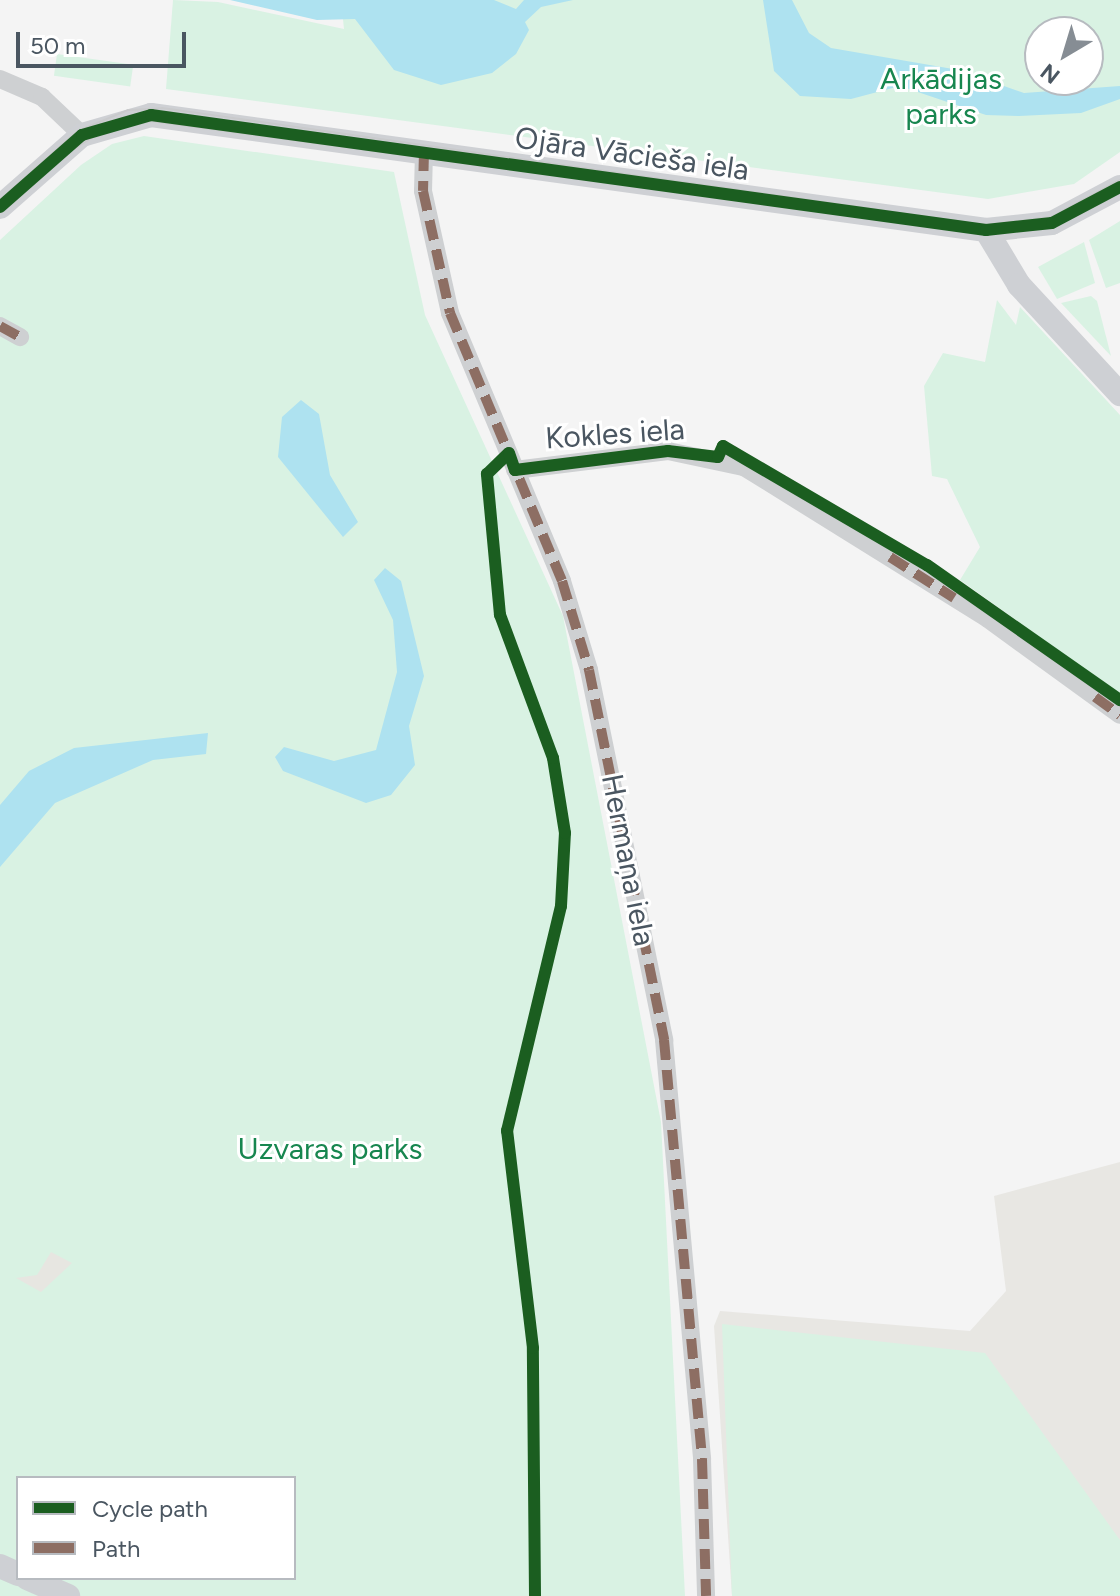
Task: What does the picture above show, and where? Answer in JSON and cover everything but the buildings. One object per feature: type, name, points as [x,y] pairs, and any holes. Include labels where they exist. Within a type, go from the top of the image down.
[{"type":"street","points":[[0,79],[42,97],[82,135],[0,207]]},
{"type":"street","name":"Ojāra Vācieša iela","points":[[82,135],[129,116],[424,151],[986,230],[1052,223],[1120,187]]},
{"type":"street","name":"Hermaņa iela","points":[[424,151],[439,276],[562,581],[589,670],[664,1040],[702,1459],[706,1596]]},
{"type":"street","points":[[986,230],[1019,285],[1120,394]]},
{"type":"street","points":[[0,326],[20,337]]},
{"type":"street","name":"Kokles iela","points":[[515,470],[668,451],[744,467],[988,619],[1120,715]]},
{"type":"street","points":[[32,1580],[68,1596]]},
{"type":"shaded area","points":[[1120,1162],[1120,1596],[732,1596],[714,1326],[720,1311],[970,1331],[1006,1291],[994,1196]]},
{"type":"green space","name":"Arkādijas parks","points":[[173,0],[218,2],[344,29],[341,0],[1120,0],[1120,152],[1074,184],[988,199],[166,89]]},
{"type":"green space","points":[[57,54],[133,65],[130,87],[54,76]]},
{"type":"green space","name":"Uzvaras parks","points":[[144,136],[394,172],[425,315],[563,616],[661,1122],[685,1596],[0,1596],[0,240],[81,165],[112,144]]},
{"type":"green space","points":[[1120,221],[1120,283],[1106,288],[1089,240]]},
{"type":"green space","points":[[1084,242],[1095,283],[1057,299],[1038,267]]},
{"type":"green space","points":[[1091,296],[1097,301],[1111,356],[1061,303]]},
{"type":"green space","points":[[997,300],[1016,325],[1020,307],[1120,415],[1120,694],[960,580],[980,547],[947,479],[932,476],[924,386],[943,353],[985,362]]},
{"type":"green space","points":[[722,1324],[985,1353],[1120,1540],[1120,1596],[732,1596]]},
{"type":"sand","points":[[51,1252],[72,1263],[41,1292],[16,1278],[37,1275]]},
{"type":"water","points":[[230,0],[494,0],[516,9],[524,0],[573,0],[541,7],[525,22],[529,30],[516,54],[492,73],[441,85],[394,70],[355,19],[317,20]]},
{"type":"water","points":[[763,0],[792,0],[809,33],[831,48],[953,69],[985,80],[991,92],[1004,86],[1024,93],[1024,96],[1104,96],[1104,87],[1120,86],[1120,99],[1081,113],[986,115],[900,86],[851,99],[800,96],[774,71]]},
{"type":"water","points":[[301,400],[319,414],[330,475],[358,522],[343,537],[278,457],[282,417]]},
{"type":"water","points":[[385,568],[401,581],[424,676],[409,726],[415,765],[391,795],[366,803],[283,771],[275,757],[284,747],[334,761],[376,750],[397,672],[393,620],[374,580]]},
{"type":"water","points":[[208,733],[206,754],[153,760],[55,803],[0,867],[0,805],[29,771],[74,748]]},
{"type":"tram line","points":[[0,200],[78,131],[128,110],[162,108],[985,225],[1052,217],[1120,180]]},
{"type":"tram line","points":[[65,155],[99,133],[151,121],[450,161]]},
{"type":"marked path","points":[[424,151],[423,191],[450,313],[562,581],[589,670],[664,1040],[702,1459],[706,1596]]},
{"type":"marked path","points":[[0,326],[20,337]]},
{"type":"marked path","points":[[890,557],[954,598]]},
{"type":"marked path","points":[[1095,697],[1120,715]]},
{"type":"cycle path","points":[[0,207],[82,135],[151,115],[986,230],[1052,223],[1120,187]]},
{"type":"cycle path","points":[[535,1596],[533,1348],[507,1131],[561,906],[565,833],[553,758],[500,615],[487,474],[509,453],[515,470],[668,451],[718,457],[723,446],[927,565],[1120,700]]}]
